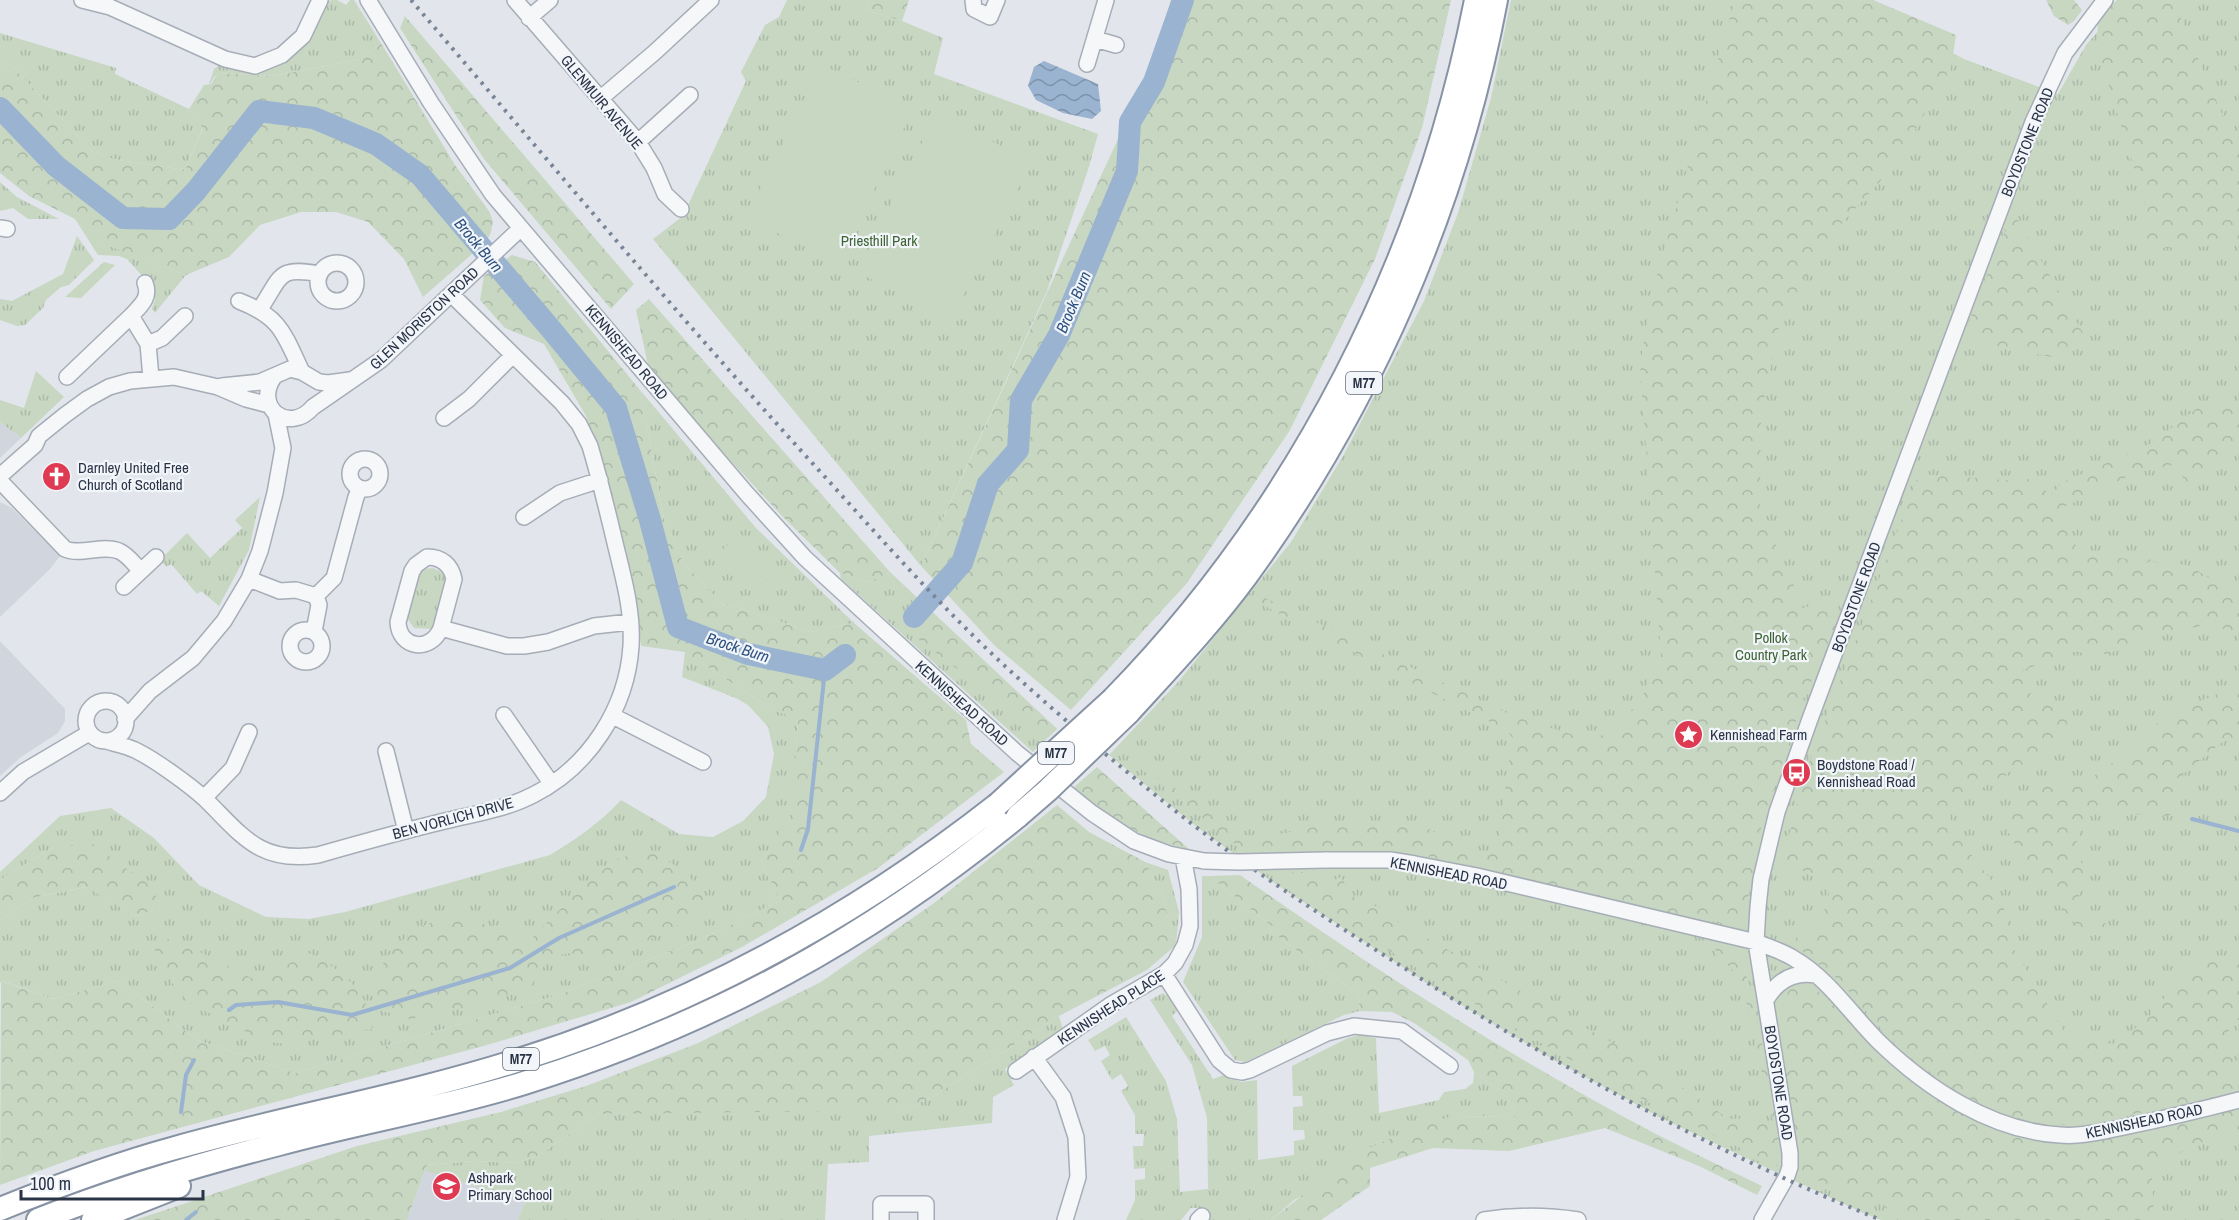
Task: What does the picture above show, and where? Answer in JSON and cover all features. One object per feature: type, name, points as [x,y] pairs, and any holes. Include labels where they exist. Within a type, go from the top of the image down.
[{"type":"highway","name":"M77","points":[[38,1220],[121,1190],[280,1143],[522,1084],[640,1042],[717,1009],[801,966],[888,913],[982,846],[1018,816],[1048,790],[1120,706],[1239,550],[1298,461],[1341,385],[1400,257],[1422,199],[1449,114],[1476,0]]},
{"type":"highway","name":"M77","points":[[0,1209],[106,1169],[174,1148],[381,1098],[518,1060],[633,1019],[727,977],[828,922],[897,878],[997,805],[1120,706],[1179,658],[1246,575],[1312,479],[1351,408],[1391,329],[1425,251],[1460,150],[1479,81],[1496,0]]},
{"type":"highway","name":"M77","points":[[93,1220],[280,1143]]},
{"type":"street","points":[[82,0],[111,4],[225,60],[255,66],[282,55],[296,44],[303,36],[320,0]]},
{"type":"street","name":"KENNISHEAD ROAD","points":[[368,0],[479,176],[747,494],[805,558],[1003,740],[1069,795],[1134,841],[1183,857],[1204,861],[1369,860],[1415,864],[1477,876],[1756,942],[1794,958],[1816,975],[1898,1059],[1946,1095],[1994,1120],[2018,1128],[2062,1135],[2090,1134],[2239,1100]]},
{"type":"street","name":"GLENMUIR AVENUE","points":[[515,0],[638,142],[654,168],[665,194],[681,209]]},
{"type":"street","points":[[529,18],[550,0]]},
{"type":"street","points":[[601,98],[711,0]]},
{"type":"street","points":[[973,0],[974,9],[990,17],[997,0]]},
{"type":"street","points":[[1087,64],[1106,0]]},
{"type":"street","name":"BOYDSTONE ROAD","points":[[1762,1220],[1778,1195],[1790,1167],[1787,1129],[1756,942],[1760,888],[1777,812],[2033,122],[2065,53],[2105,0]]},
{"type":"street","points":[[1095,39],[1116,45]]},
{"type":"street","points":[[638,142],[690,95]]},
{"type":"street","name":"GLEN MORISTON ROAD","points":[[283,448],[310,410],[381,360],[521,228]]},
{"type":"street","points":[[260,309],[280,277],[288,272],[299,270],[320,274]]},
{"type":"street","points":[[67,377],[147,298],[148,291],[145,283]]},
{"type":"street","name":"BEN VORLICH DRIVE","points":[[106,741],[136,750],[204,798],[223,820],[251,843],[264,850],[294,857],[318,855],[510,804],[531,796],[551,783],[572,768],[587,753],[613,716],[629,667],[631,644],[628,596],[590,446],[573,415],[451,294]]},
{"type":"street","points":[[0,476],[35,445],[39,436],[49,427],[87,399],[109,387],[130,381],[174,377],[218,387],[291,419],[310,410],[316,392],[281,328],[260,309],[239,301]]},
{"type":"street","points":[[131,316],[148,344],[151,378]]},
{"type":"street","points":[[148,344],[162,338],[184,316]]},
{"type":"street","points":[[150,692],[113,703],[100,702],[89,710],[86,721],[90,733],[97,739],[106,741],[118,737],[125,723],[150,692],[193,658],[224,621],[249,579],[260,551],[275,493],[283,448],[273,410],[266,395],[268,385],[276,375],[289,343]]},
{"type":"street","points":[[444,418],[469,399],[513,355]]},
{"type":"street","points":[[218,387],[244,386],[290,369],[328,383],[350,380]]},
{"type":"street","points":[[524,516],[560,493],[600,480]]},
{"type":"street","points":[[0,481],[65,549],[73,552],[111,549],[119,551],[141,571]]},
{"type":"street","points":[[316,596],[334,578],[360,488]]},
{"type":"street","points":[[124,587],[156,557]]},
{"type":"street","points":[[427,557],[439,559],[452,572],[453,579],[441,628],[434,641],[422,645],[407,640],[398,630],[412,571],[427,557]]},
{"type":"street","points":[[249,579],[280,591],[296,590],[316,596]]},
{"type":"street","points":[[314,631],[319,605],[316,596]]},
{"type":"street","points":[[441,628],[507,646],[524,646],[548,642],[594,626],[630,622]]},
{"type":"street","points":[[113,703],[121,709],[125,723]]},
{"type":"street","points":[[504,715],[551,783]]},
{"type":"street","points":[[613,716],[703,762]]},
{"type":"street","name":"BEN VORLICH DRIVE","points":[[125,723],[129,739],[136,750]]},
{"type":"street","points":[[204,798],[232,768],[249,732]]},
{"type":"street","points":[[0,793],[23,772],[90,733]]},
{"type":"street","points":[[386,751],[406,831]]},
{"type":"street","name":"KENNISHEAD PLACE","points":[[1016,1071],[1112,1004],[1164,974],[1175,963],[1185,945],[1190,927],[1189,889],[1183,857]]},
{"type":"street","points":[[1766,1000],[1772,989],[1790,976],[1803,973],[1816,975]]},
{"type":"street","points":[[1164,974],[1219,1060],[1231,1070],[1242,1072],[1256,1068],[1327,1033],[1354,1026],[1402,1031],[1450,1066]]},
{"type":"street","points":[[1034,1057],[1063,1097],[1076,1137],[1078,1177],[1065,1220]]},
{"type":"street","points":[[881,1220],[881,1204],[926,1204],[926,1220]]},
{"type":"street","points":[[1484,1220],[1507,1216],[1550,1216],[1578,1220]]},
{"type":"shaded area","points":[[0,422],[21,438],[0,458]]},
{"type":"shaded area","points":[[0,502],[12,508],[60,556],[50,569],[0,617]]},
{"type":"shaded area","points":[[0,641],[65,709],[65,721],[58,733],[21,757],[0,776]]},
{"type":"shaded area","name":"Ashpark Primary School","points":[[425,1171],[525,1202],[518,1220],[407,1220]]},
{"type":"green space","points":[[332,0],[346,5],[350,0],[354,0],[381,43],[361,59],[273,76],[218,73],[209,84],[214,69],[221,64],[265,70],[283,63],[307,43],[326,2]]},
{"type":"green space","name":"Priesthill Park","points":[[787,0],[868,0],[865,10],[902,21],[943,38],[934,74],[1098,134],[1047,291],[921,566],[653,239],[683,216],[746,81],[741,72],[765,25],[779,17]]},
{"type":"green space","points":[[868,0],[909,0],[902,21],[865,10]]},
{"type":"green space","points":[[1171,0],[1451,0],[1422,128],[1375,259],[1290,430],[1187,583],[1071,710],[994,645],[921,566],[1154,61]]},
{"type":"green space","name":"Pollok Country Park","points":[[1511,0],[1853,0],[1964,59],[2058,94],[2086,45],[2125,0],[2239,0],[2239,1220],[1881,1220],[1861,1212],[1663,1119],[1554,1060],[1453,1000],[1271,881],[1193,824],[1109,755],[1179,681],[1291,542],[1343,456],[1424,301],[1458,213],[1491,98]]},
{"type":"green space","points":[[1735,0],[1873,0],[1956,35],[1951,68],[1894,166],[1825,242],[1780,322],[1761,415],[1760,509],[1794,586],[1801,609],[1821,602],[1840,620],[1804,697],[1762,823],[1749,895],[1737,921],[1727,924],[1676,915],[1431,857],[1366,851],[1245,852],[1138,766],[1196,801],[1242,835],[1269,836],[1350,820],[1417,824],[1475,851],[1490,851],[1499,840],[1512,737],[1506,730],[1259,603],[1263,597],[1513,716],[1593,741],[1624,720],[1644,693],[1661,655],[1640,366],[1651,296]]},
{"type":"green space","points":[[2046,0],[2074,0],[2082,10],[2068,25],[2054,16]]},
{"type":"green space","points":[[2117,0],[2173,0],[2228,128],[2239,134],[2239,245],[2143,247],[2135,229],[2150,220],[2097,47],[2098,17]]},
{"type":"green space","points":[[405,16],[634,284],[611,309],[484,159],[400,28]]},
{"type":"green space","points":[[0,33],[116,68],[115,74],[189,109],[203,127],[185,170],[113,159],[93,152],[12,66],[0,62]]},
{"type":"green space","points":[[381,43],[455,165],[489,211],[493,221],[487,241],[423,297],[404,259],[368,222],[336,212],[301,212],[260,225],[229,257],[186,275],[93,240],[75,219],[29,196],[0,173],[0,62],[12,66],[93,152],[113,159],[185,170],[203,128],[189,109],[204,85],[211,84],[218,73],[274,76],[361,59]]},
{"type":"green space","points":[[821,64],[913,109],[839,263],[746,218]]},
{"type":"green space","points":[[937,113],[1032,162],[951,320],[857,272]]},
{"type":"green space","points":[[0,182],[17,197],[59,219],[28,219],[13,208],[0,211]]},
{"type":"green space","points":[[2013,212],[2083,333],[2062,359],[1962,339]]},
{"type":"green space","points":[[75,219],[94,240],[186,275],[155,313],[152,309],[155,290],[127,259],[119,256],[98,255]]},
{"type":"green space","points":[[77,236],[94,260],[69,285],[61,287],[46,300],[43,308],[25,325],[17,326],[0,320],[0,299],[12,301],[63,274]]},
{"type":"green space","points":[[512,255],[535,262],[640,390],[664,518],[683,562],[722,604],[810,632],[854,623],[966,720],[971,744],[1004,772],[878,868],[742,947],[631,1002],[487,1045],[94,1151],[0,1185],[1,981],[53,999],[119,981],[197,1040],[295,1073],[558,995],[700,940],[781,900],[761,862],[792,812],[798,719],[773,710],[685,652],[641,646],[632,575],[601,458],[586,416],[544,344],[505,328],[480,300],[484,276]]},
{"type":"green space","points":[[104,262],[115,265],[81,298],[65,297]]},
{"type":"green space","points":[[649,299],[890,572],[868,582],[840,573],[783,517],[650,374],[636,310]]},
{"type":"green space","points":[[36,371],[64,397],[21,438],[0,422],[0,400],[24,408]]},
{"type":"green space","points":[[640,390],[756,528],[854,623],[810,632],[722,604],[683,562],[664,518]]},
{"type":"green space","points":[[2239,405],[2239,447],[2223,455],[2191,487],[2173,465],[2135,473],[2062,508],[2079,554],[2187,565],[2239,595],[2239,632],[2205,625],[2158,636],[2106,654],[2072,652],[2018,672],[2034,700],[2065,709],[2068,729],[2056,745],[1946,809],[1962,843],[2000,891],[2013,948],[2067,1036],[2113,1044],[2145,1021],[2195,961],[2239,961],[2239,1020],[2227,1021],[2239,1093],[2075,1126],[2028,1121],[1988,1108],[1950,1087],[1900,1050],[1838,979],[1794,945],[1799,929],[1815,930],[1829,900],[1828,876],[1784,867],[1783,857],[1806,771],[1919,474],[2004,480],[2029,479],[2052,495],[2061,483],[2150,444],[2200,406]]},
{"type":"green space","points":[[260,497],[249,550],[219,606],[201,591],[197,594],[171,564],[167,567],[160,560],[187,533],[210,558],[242,528],[235,520]]},
{"type":"green space","points":[[741,534],[773,575],[763,584],[737,579],[717,554]]},
{"type":"green space","points":[[433,568],[442,573],[447,583],[435,627],[431,629],[414,628],[407,618],[418,572]]},
{"type":"green space","points":[[890,572],[1057,729],[1033,752],[841,579],[840,573],[868,582]]},
{"type":"green space","points":[[913,595],[1057,729],[1048,737],[919,640],[909,606]]},
{"type":"green space","points":[[685,652],[773,710],[798,718],[793,812],[761,862],[781,900],[700,940],[558,995],[295,1073],[197,1040],[119,981],[53,999],[2,981],[0,983],[0,920],[33,898],[87,887],[136,916],[161,908],[54,847],[0,880],[0,872],[60,816],[111,808],[154,838],[199,885],[266,917],[309,919],[345,912],[550,855],[587,830],[621,800],[679,834],[713,837],[743,821],[766,797],[774,754],[768,727],[749,706],[738,699],[682,677]]},
{"type":"green space","points":[[2239,685],[2239,734],[2220,744],[2172,783],[2178,814],[2157,817],[2091,808],[2076,843],[2084,872],[2079,897],[2079,919],[2109,924],[2108,937],[2089,934],[2074,923],[2026,865],[2005,826],[2023,795],[2044,777],[2079,786],[2123,756],[2166,715]]},
{"type":"green space","points":[[1097,767],[1190,850],[1150,839],[1110,817],[1073,788]]},
{"type":"green space","points":[[1057,805],[1089,832],[1145,862],[1161,893],[1176,945],[1147,970],[1059,1016],[934,1096],[912,1106],[835,1111],[599,1114],[539,1155],[517,1163],[474,1161],[427,1165],[407,1220],[135,1220],[357,1146],[501,1112],[586,1086],[696,1044],[821,982],[934,903]]},
{"type":"green space","points":[[91,843],[152,887],[161,908],[136,916],[86,887],[33,898],[0,920],[0,880],[54,847]]},
{"type":"green space","points":[[648,850],[689,876],[701,891],[705,900],[692,917],[623,954],[591,957],[570,953],[550,957],[529,989],[481,1004],[410,1019],[383,1011],[375,993],[382,965],[399,944],[418,929],[439,920],[462,919],[488,925],[529,941],[581,888],[617,859]]},
{"type":"green space","points":[[1145,862],[1168,870],[1179,912],[1176,945],[1161,893]]},
{"type":"green space","points":[[1307,872],[1323,885],[1341,877],[1352,895],[1362,903],[1375,906],[1395,906],[1397,921],[1632,1054],[1729,1119],[1750,1118],[1773,1122],[1741,978],[1715,953],[1716,946],[1739,956],[1751,989],[1782,1142],[1777,1166],[1663,1110],[1513,1027],[1416,967],[1273,873]]},
{"type":"green space","points":[[1240,875],[1392,978],[1549,1075],[1656,1134],[1762,1186],[1757,1195],[1699,1166],[1605,1128],[1509,1151],[1433,1148],[1370,1168],[1370,1186],[1321,1220],[1271,1220],[1353,1155],[1415,1128],[1452,1116],[1516,1117],[1507,1097],[1474,1072],[1468,1060],[1414,1023],[1392,1012],[1360,1011],[1358,994],[1269,930],[1273,927],[1209,876]]},
{"type":"green space","points":[[1202,876],[1209,876],[1273,927],[1269,930],[1358,994],[1360,1011],[1344,1015],[1246,1062],[1235,1060],[1183,982],[1202,937]]},
{"type":"green space","points":[[166,938],[186,945],[257,981],[309,953],[339,972],[358,991],[369,1013],[372,1029],[288,1044],[266,1042],[189,1003],[174,986],[155,950],[156,940]]},
{"type":"green space","points":[[1808,983],[1839,1009],[1880,1052],[1960,1111],[2031,1142],[2091,1141],[2239,1108],[2239,1132],[2235,1135],[2209,1139],[2157,1163],[2152,1178],[2154,1220],[1904,1220],[1875,1200],[1869,1205],[1813,1178],[1809,1183],[1797,1177],[1795,1135],[1784,1051],[1784,1005],[1790,990],[1797,985]]},
{"type":"green space","points":[[1163,993],[1169,997],[1178,1010],[1172,1016],[1213,1079],[1224,1075],[1241,1082],[1257,1080],[1258,1160],[1294,1155],[1294,1141],[1305,1139],[1304,1130],[1293,1130],[1293,1107],[1303,1106],[1302,1096],[1293,1096],[1292,1066],[1348,1038],[1359,1035],[1376,1038],[1379,1113],[1439,1100],[1444,1092],[1465,1089],[1473,1083],[1474,1072],[1507,1097],[1516,1117],[1452,1116],[1294,1200],[1271,1220],[1208,1220],[1208,1216],[1199,1208],[1191,1208],[1181,1220],[1126,1220],[1135,1200],[1135,1180],[1145,1179],[1145,1168],[1134,1169],[1133,1146],[1143,1146],[1144,1134],[1135,1134],[1135,1115],[1121,1091],[1128,1086],[1121,1074],[1112,1080],[1101,1061],[1110,1055],[1105,1046],[1095,1051],[1088,1040],[1126,1017],[1166,1081],[1177,1119],[1180,1192],[1208,1189],[1207,1118],[1192,1065],[1150,1000]]},
{"type":"green space","points":[[1059,1016],[1063,1030],[1005,1069],[1014,1085],[993,1097],[992,1123],[869,1136],[869,1162],[828,1164],[825,1220],[518,1220],[525,1202],[425,1171],[427,1165],[474,1161],[517,1163],[539,1155],[599,1114],[912,1106],[934,1096]]},
{"type":"water","points":[[1044,61],[1098,84],[1101,111],[1092,119],[1063,113],[1036,100],[1028,86],[1034,67]]},
{"type":"waterway","name":"Brock Burn","points":[[914,617],[962,563],[988,484],[1018,450],[1021,400],[1059,335],[1127,171],[1130,122],[1154,82],[1183,0]]},
{"type":"waterway","name":"Brock Burn","points":[[0,108],[56,166],[123,218],[169,219],[196,191],[259,111],[314,118],[376,144],[420,175],[616,408],[650,520],[678,627],[748,654],[825,670],[845,655]]},
{"type":"waterway","points":[[801,850],[808,829],[825,670]]},
{"type":"waterway","points":[[2192,819],[2239,831]]},
{"type":"waterway","points":[[229,1010],[236,1005],[278,1002],[352,1015],[510,968],[559,938],[674,887]]},
{"type":"waterway","points":[[181,1112],[186,1075],[194,1060]]},
{"type":"waterway","points":[[186,1220],[196,1212]]},
{"type":"railway","points":[[411,0],[720,360],[914,574],[1006,667],[1121,767],[1218,844],[1271,881],[1465,1007],[1522,1041],[1698,1137],[1819,1194],[1881,1220]]},
{"type":"place","name":"Darnley United Free Church of Scotland","points":[[57,476]]},
{"type":"place","name":"Kennishead Farm","points":[[1689,734]]},
{"type":"place","name":"Boydstone Road / Kennishead Road","points":[[1796,773]]},
{"type":"place","name":"Ashpark Primary School","points":[[447,1186]]}]
